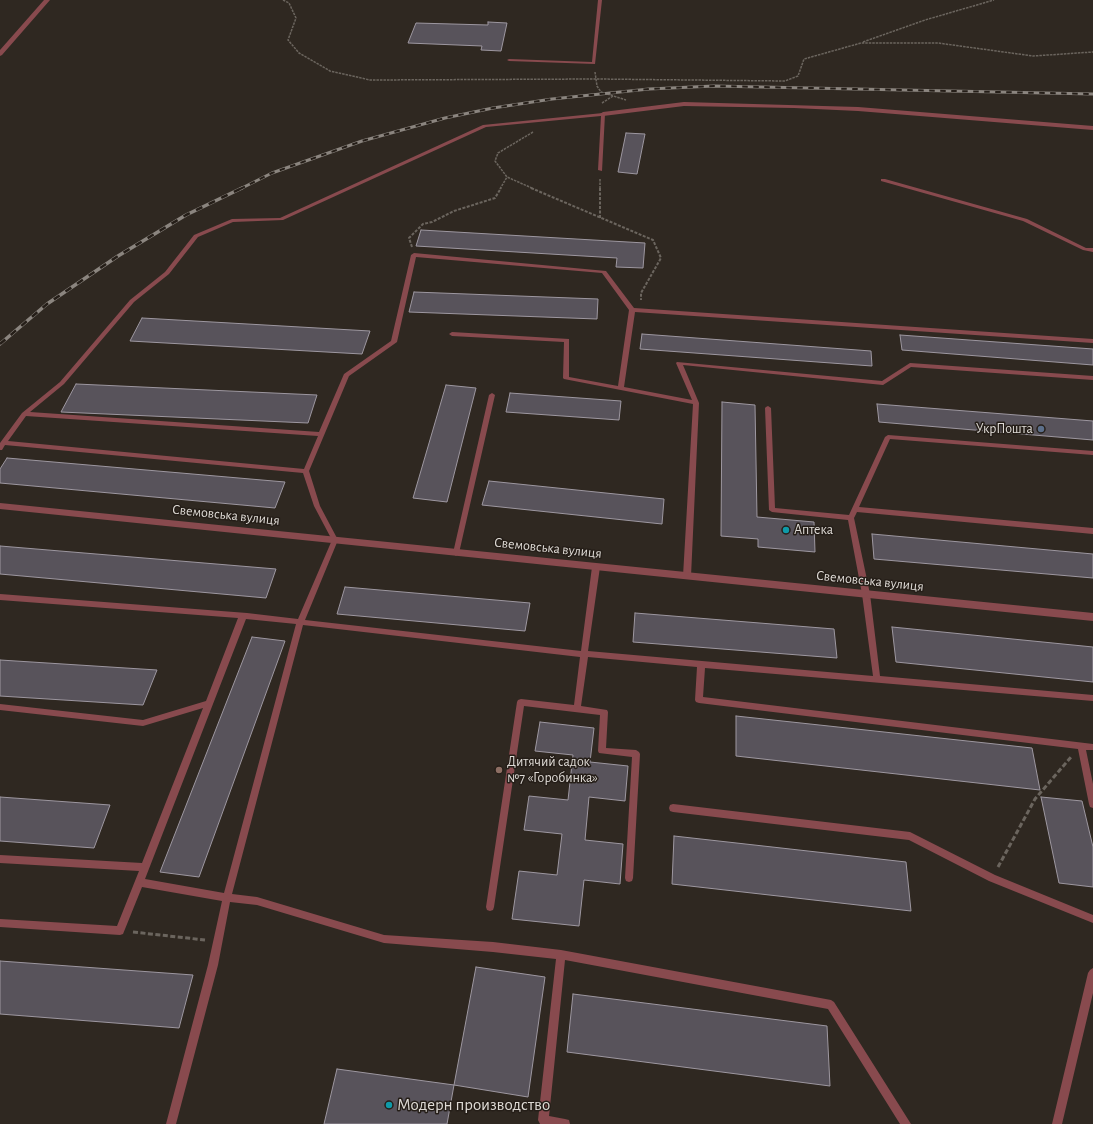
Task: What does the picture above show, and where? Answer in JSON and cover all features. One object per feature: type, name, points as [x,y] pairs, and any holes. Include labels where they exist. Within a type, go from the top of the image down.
[{"type":"street","points":[[0,54],[47,0]]},
{"type":"street","points":[[603,114],[684,104],[794,106],[858,109],[1093,128]]},
{"type":"street","name":"Свемовська вулиця","points":[[0,506],[1093,617]]},
{"type":"lane","points":[[509,60],[594,63],[600,0]]},
{"type":"lane","points":[[2,445],[24,414],[62,383],[132,301],[167,273],[196,236],[232,221],[281,220],[485,126],[584,114],[603,114],[600,170]]},
{"type":"lane","points":[[883,180],[1026,220],[1085,249],[1093,250]]},
{"type":"lane","points":[[171,1124],[213,965],[226,897],[300,622],[335,540],[317,506],[306,471],[346,375],[394,342],[414,255],[604,272],[632,310],[621,389]]},
{"type":"lane","points":[[632,310],[1093,341]]},
{"type":"lane","points":[[452,334],[567,340],[566,378],[696,403]]},
{"type":"lane","points":[[687,576],[696,403],[679,364],[883,383],[910,365],[1093,378]]},
{"type":"lane","points":[[456,553],[492,395]]},
{"type":"lane","points":[[768,408],[772,510],[851,518]]},
{"type":"lane","points":[[24,414],[322,434]]},
{"type":"lane","points":[[877,680],[866,594],[851,518],[888,437],[1093,454]]},
{"type":"lane","points":[[2,445],[306,471]]},
{"type":"lane","points":[[856,509],[1093,531]]},
{"type":"lane","points":[[576,709],[596,567]]},
{"type":"lane","points":[[0,597],[243,616],[584,654],[1093,698]]},
{"type":"lane","points":[[0,923],[120,931],[243,616]]},
{"type":"lane","points":[[701,664],[699,700],[1093,747]]},
{"type":"lane","points":[[490,907],[521,702],[604,712],[602,751],[636,754],[629,878]]},
{"type":"lane","points":[[0,706],[143,723],[209,703]]},
{"type":"lane","points":[[1081,746],[1093,804]]},
{"type":"lane","points":[[673,808],[910,836],[992,878],[1093,919]]},
{"type":"lane","points":[[0,859],[145,867]]},
{"type":"lane","points":[[139,882],[257,901],[384,939],[493,947],[561,955],[831,1005],[906,1124]]},
{"type":"lane","points":[[561,955],[543,1120],[565,1124]]},
{"type":"lane","points":[[1057,1124],[1093,973]]},
{"type":"path","points":[[283,0],[289,3],[296,18],[288,40],[298,53],[330,71],[370,80],[596,79],[784,81],[798,76],[804,59],[860,43],[925,20],[994,0]]},
{"type":"path","points":[[860,43],[938,43],[1033,56],[1093,52]]},
{"type":"path","points":[[594,63],[597,86],[601,92],[629,100]]},
{"type":"path","points":[[584,114],[613,96]]},
{"type":"path","points":[[536,132],[529,134],[498,153],[495,161],[507,177],[653,240],[661,258],[641,294],[642,310]]},
{"type":"path","points":[[600,170],[600,218]]},
{"type":"path","points":[[414,255],[409,238],[423,224],[432,222],[454,211],[495,198],[507,177]]},
{"type":"path","points":[[992,878],[1035,799],[1081,746]]},
{"type":"path","points":[[120,931],[218,942]]},
{"type":"building","points":[[488,22],[507,23],[501,51],[481,50],[482,46],[408,43],[416,23],[488,25]]},
{"type":"building","points":[[626,133],[645,134],[637,174],[618,172]]},
{"type":"building","points":[[421,230],[645,243],[643,268],[616,267],[617,258],[416,246]]},
{"type":"building","points":[[414,292],[598,299],[597,319],[409,312]]},
{"type":"building","points":[[142,318],[370,331],[362,354],[130,341]]},
{"type":"building","points":[[642,334],[871,351],[872,366],[640,349]]},
{"type":"building","points":[[900,335],[1093,349],[1093,365],[902,350]]},
{"type":"building","points":[[76,384],[317,395],[308,423],[61,412]]},
{"type":"building","points":[[446,385],[476,388],[447,502],[413,498]]},
{"type":"building","points":[[510,393],[621,401],[619,420],[506,412]]},
{"type":"building","points":[[722,402],[755,405],[757,517],[814,522],[815,552],[758,547],[758,539],[721,536]]},
{"type":"building","points":[[877,404],[1093,421],[1093,440],[879,422]]},
{"type":"building","points":[[7,458],[285,482],[275,508],[0,483],[0,469]]},
{"type":"building","points":[[489,481],[664,499],[662,524],[482,505]]},
{"type":"building","points":[[872,534],[1093,554],[1093,578],[874,559]]},
{"type":"building","points":[[0,546],[276,569],[266,598],[0,574]]},
{"type":"building","points":[[345,587],[530,603],[525,631],[337,614]]},
{"type":"building","points":[[635,613],[834,629],[837,658],[633,642]]},
{"type":"building","points":[[892,627],[1093,647],[1093,682],[896,662]]},
{"type":"building","points":[[252,637],[285,641],[199,877],[160,872]]},
{"type":"building","points":[[0,660],[157,670],[143,705],[0,696]]},
{"type":"building","points":[[736,716],[1032,748],[1040,790],[736,756]]},
{"type":"building","points":[[540,722],[594,728],[590,762],[628,766],[625,801],[589,797],[585,840],[623,844],[620,884],[584,880],[579,926],[512,919],[519,871],[557,875],[562,834],[524,830],[529,796],[568,800],[573,755],[535,751]]},
{"type":"building","points":[[0,797],[110,805],[94,848],[0,841]]},
{"type":"building","points":[[1041,797],[1082,801],[1093,847],[1093,887],[1059,883]]},
{"type":"building","points":[[674,836],[906,862],[911,911],[672,884]]},
{"type":"building","points":[[0,961],[193,975],[179,1028],[0,1014]]},
{"type":"building","points":[[476,967],[545,977],[528,1097],[454,1085]]},
{"type":"building","points":[[573,994],[827,1026],[830,1086],[567,1052]]},
{"type":"building","name":"Модерн производство","points":[[337,1069],[454,1085],[447,1124],[324,1124]]},
{"type":"railway","points":[[242,188],[272,173],[362,141],[445,118],[493,108],[552,99],[649,89],[714,86],[1093,94]]},
{"type":"railway","points":[[0,344],[47,304],[118,256],[186,215],[242,188]]},
{"type":"place","name":"УкрПошта","points":[[1041,429]]},
{"type":"place","name":"Аптека","points":[[786,530]]},
{"type":"place","name":"Дитячий садок №7 «Горобинка»","points":[[499,770]]},
{"type":"place","name":"Модерн производство","points":[[389,1105]]}]
